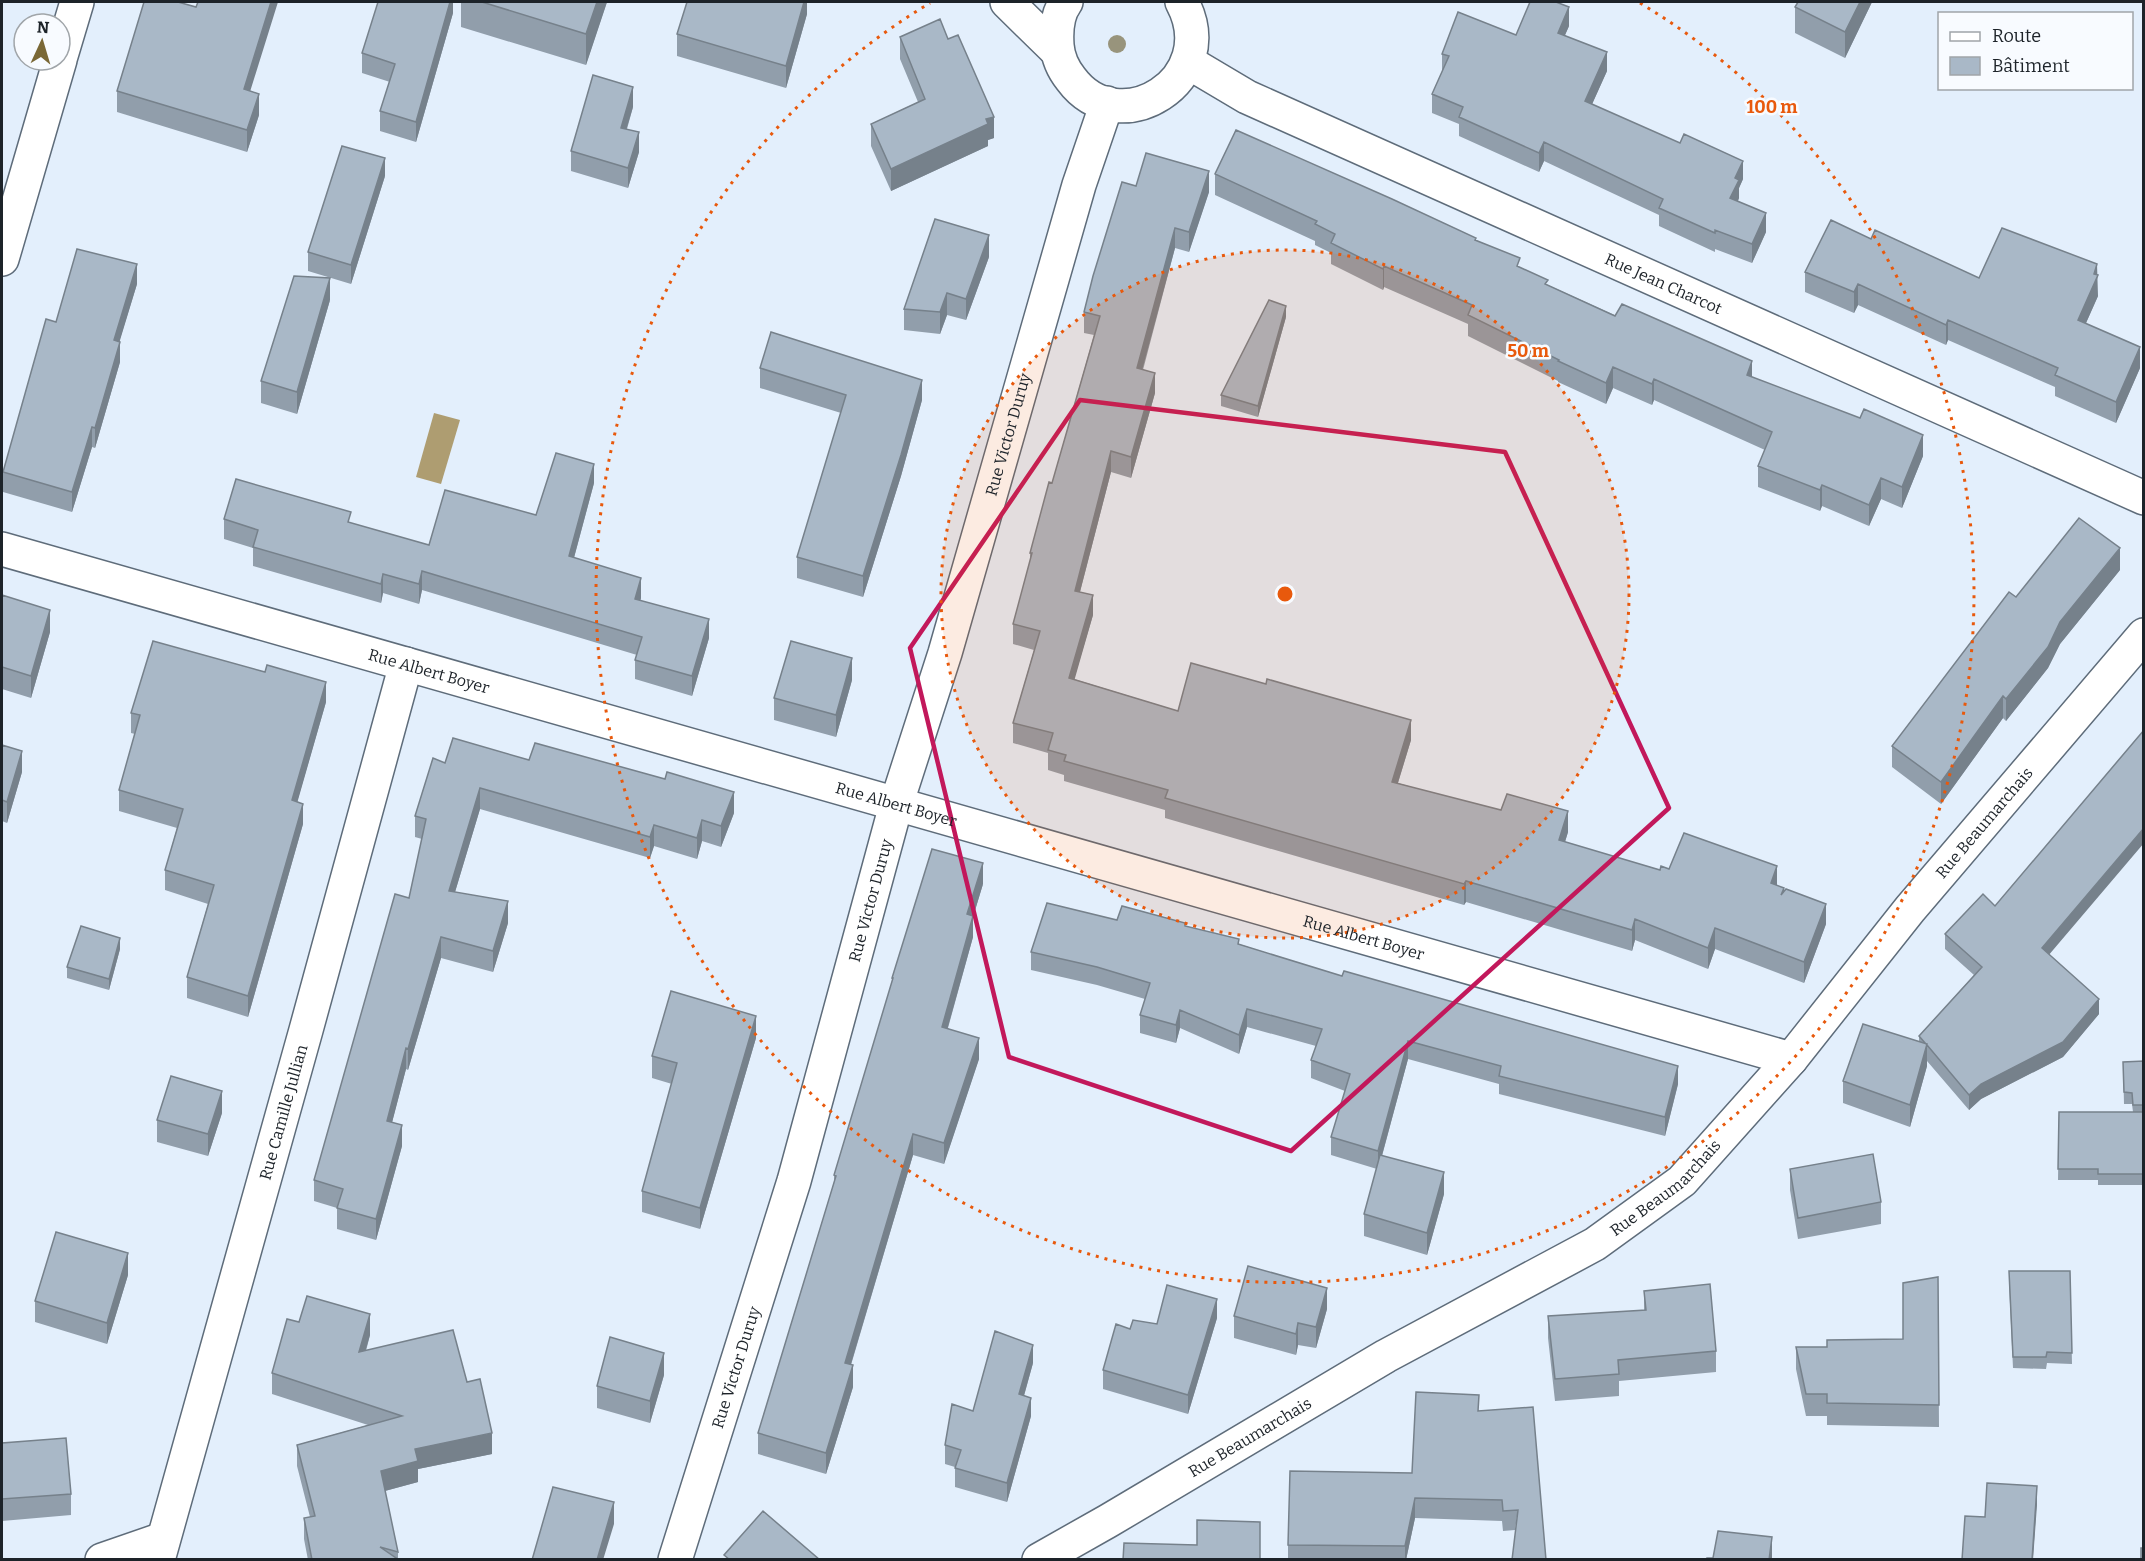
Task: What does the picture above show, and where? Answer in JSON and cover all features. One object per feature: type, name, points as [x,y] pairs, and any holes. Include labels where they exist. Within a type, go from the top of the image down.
[{"type":"street","points":[[72,19],[77,2]]},
{"type":"street","points":[[1007,2],[1058,51]]},
{"type":"street","points":[[1066,2],[1056,29],[1058,51],[1064,70],[1075,85],[1090,96],[1107,103],[1127,105],[1147,101],[1164,93],[1178,79],[1188,62],[1192,39],[1190,16],[1182,2]]},
{"type":"street","name":"Rue Jean Charcot","points":[[1188,62],[1247,97],[2144,498]]},
{"type":"street","points":[[2,259],[57,72]]},
{"type":"street","name":"Rue Victor Duruy","points":[[675,1560],[794,1181],[896,805],[945,653],[1079,185],[1107,103]]},
{"type":"street","name":"Rue Albert Boyer","points":[[2,549],[1791,1059]]},
{"type":"street","name":"Rue Beaumarchais","points":[[1039,1560],[1386,1356],[1594,1244],[1682,1181],[1791,1059],[1910,909],[2144,635]]},
{"type":"street","name":"Rue Camille Jullian","points":[[160,1549],[406,664]]},
{"type":"street","points":[[102,1560],[160,1549]]},
{"type":"highlighted area","points":[[1080,400],[1505,452],[1669,808],[1291,1151],[1009,1057],[910,648]]},
{"type":"shaded area","points":[[434,413],[460,420],[441,484],[416,477]]},
{"type":"building","points":[[144,2],[178,2],[196,7],[198,2],[271,2],[244,89],[259,94],[247,130],[117,91]]},
{"type":"building","points":[[378,2],[450,2],[416,122],[380,111],[395,64],[362,53]]},
{"type":"building","points":[[482,2],[597,2],[586,34]]},
{"type":"building","points":[[687,2],[804,2],[786,66],[677,34]]},
{"type":"building","points":[[1530,2],[1556,2],[1569,7],[1558,33],[1607,52],[1585,101],[1680,143],[1684,134],[1743,161],[1735,178],[1739,180],[1730,198],[1766,213],[1752,244],[1715,230],[1715,233],[1659,208],[1663,199],[1544,142],[1539,153],[1459,117],[1463,107],[1432,94],[1449,56],[1442,54],[1458,12],[1516,35]]},
{"type":"building","points":[[1798,2],[1860,2],[1845,32],[1795,7]]},
{"type":"building","points":[[940,19],[948,39],[958,35],[994,117],[986,119],[988,124],[891,169],[871,124],[925,99],[900,37]]},
{"type":"building","points":[[593,75],[633,87],[621,128],[639,132],[628,168],[571,151]]},
{"type":"building","points":[[1236,130],[1392,199],[1476,238],[1475,240],[1520,258],[1517,266],[1548,280],[1545,284],[1615,316],[1622,304],[1752,361],[1747,375],[1860,418],[1864,409],[1923,435],[1902,487],[1881,478],[1869,505],[1822,485],[1820,490],[1758,466],[1772,432],[1654,379],[1652,384],[1613,367],[1606,383],[1468,315],[1472,305],[1384,266],[1383,269],[1331,243],[1335,234],[1315,224],[1317,221],[1215,174]]},
{"type":"building","points":[[342,146],[385,158],[351,265],[308,252]]},
{"type":"building","points":[[1146,153],[1209,171],[1189,232],[1175,228],[1137,368],[1155,373],[1131,457],[1111,451],[1075,591],[1093,595],[1069,678],[1178,711],[1191,663],[1266,684],[1267,679],[1411,720],[1392,782],[1501,810],[1507,794],[1568,811],[1559,840],[1660,870],[1661,866],[1669,869],[1684,833],[1777,866],[1771,883],[1784,888],[1781,895],[1786,889],[1826,904],[1804,962],[1715,928],[1708,948],[1635,919],[1632,930],[1466,881],[1464,884],[1165,798],[1168,790],[1064,761],[1066,755],[1048,750],[1053,733],[1013,723],[1040,631],[1013,624],[1049,482],[1052,483],[1100,316],[1084,312],[1122,182],[1136,186]]},
{"type":"building","points":[[935,219],[989,235],[966,299],[947,293],[940,312],[904,309]]},
{"type":"building","points":[[1831,220],[1871,239],[1875,230],[1979,278],[2002,228],[2097,264],[2094,274],[2098,275],[2078,320],[2140,347],[2116,402],[2055,375],[2058,368],[1948,320],[1946,325],[1858,284],[1854,292],[1805,272]]},
{"type":"building","points":[[77,249],[137,264],[114,340],[120,342],[95,428],[92,427],[72,492],[3,472],[46,319],[56,322]]},
{"type":"building","points":[[294,276],[330,278],[297,392],[261,381]]},
{"type":"building","points":[[1269,300],[1286,306],[1258,406],[1221,395]]},
{"type":"building","points":[[771,332],[922,380],[863,576],[797,557],[846,395],[760,368]]},
{"type":"building","points":[[556,453],[594,464],[569,556],[641,578],[635,599],[709,619],[692,676],[635,660],[642,637],[422,571],[419,584],[383,574],[381,584],[253,547],[258,530],[224,519],[236,479],[351,512],[348,522],[429,545],[445,490],[536,515]]},
{"type":"building","points":[[2079,518],[2120,548],[2060,622],[2048,647],[2006,699],[2003,696],[1941,782],[1892,746],[2009,592],[2016,597]]},
{"type":"building","points":[[2,595],[50,610],[31,676],[2,667]]},
{"type":"building","points":[[153,641],[265,672],[267,665],[326,682],[292,800],[303,804],[248,996],[187,977],[214,885],[165,870],[183,809],[119,790],[140,715],[131,713]]},
{"type":"building","points":[[791,641],[852,658],[836,715],[774,698]]},
{"type":"building","points":[[2144,730],[2144,828],[2042,948],[2099,999],[2063,1042],[1981,1084],[1969,1095],[1919,1036],[1982,967],[1945,934],[1983,894],[1995,906]]},
{"type":"building","points":[[453,738],[529,760],[535,743],[665,779],[667,772],[734,792],[721,826],[702,820],[697,838],[654,825],[650,837],[480,788],[449,891],[508,901],[493,951],[441,937],[408,1049],[406,1048],[387,1121],[402,1125],[376,1219],[337,1208],[343,1189],[314,1180],[395,894],[409,898],[426,819],[415,816],[433,758],[445,763]]},
{"type":"building","points":[[2,745],[22,751],[7,802],[2,800]]},
{"type":"building","points":[[932,849],[983,863],[967,914],[973,916],[942,1027],[979,1038],[944,1143],[913,1134],[845,1363],[853,1365],[826,1453],[758,1433]]},
{"type":"building","points":[[1047,903],[1117,920],[1122,906],[1185,923],[1185,926],[1239,939],[1238,944],[1342,976],[1344,971],[1678,1066],[1665,1117],[1499,1076],[1501,1066],[1408,1041],[1378,1151],[1331,1137],[1350,1074],[1311,1060],[1322,1029],[1247,1009],[1239,1035],[1180,1010],[1176,1025],[1140,1015],[1150,983],[1097,967],[1031,952]]},
{"type":"building","points":[[81,926],[120,938],[109,979],[67,967]]},
{"type":"building","points":[[671,991],[756,1016],[700,1208],[642,1191],[677,1063],[652,1056]]},
{"type":"building","points":[[1863,1024],[1927,1044],[1910,1105],[1843,1081]]},
{"type":"building","points":[[2144,1061],[2144,1105],[2133,1105],[2132,1093],[2124,1092],[2123,1062]]},
{"type":"building","points":[[171,1076],[222,1091],[208,1134],[157,1120]]},
{"type":"building","points":[[2059,1112],[2144,1112],[2144,1174],[2098,1174],[2098,1169],[2058,1169]]},
{"type":"building","points":[[1873,1154],[1881,1202],[1798,1218],[1790,1169]]},
{"type":"building","points":[[1380,1155],[1444,1172],[1427,1233],[1364,1214]]},
{"type":"building","points":[[56,1232],[128,1253],[107,1323],[35,1301]]},
{"type":"building","points":[[1248,1266],[1327,1288],[1316,1327],[1298,1323],[1296,1334],[1234,1316]]},
{"type":"building","points":[[2009,1271],[2070,1271],[2072,1353],[2047,1352],[2046,1357],[2013,1357]]},
{"type":"building","points":[[1938,1277],[1939,1405],[1827,1403],[1827,1394],[1806,1394],[1796,1347],[1827,1347],[1827,1340],[1903,1339],[1903,1283]]},
{"type":"building","points":[[1710,1284],[1716,1351],[1618,1360],[1619,1374],[1555,1379],[1548,1316],[1646,1310],[1644,1291]]},
{"type":"building","points":[[1167,1285],[1217,1299],[1188,1395],[1103,1370],[1116,1324],[1130,1329],[1133,1320],[1157,1324]]},
{"type":"building","points":[[307,1296],[370,1314],[359,1352],[453,1330],[467,1382],[480,1379],[492,1433],[415,1449],[418,1461],[381,1471],[398,1552],[380,1547],[396,1558],[388,1560],[312,1560],[304,1518],[315,1516],[297,1445],[402,1416],[272,1373],[287,1319],[299,1322]]},
{"type":"building","points":[[995,1331],[1033,1345],[1019,1394],[1031,1398],[1007,1483],[955,1468],[961,1450],[945,1445],[952,1404],[973,1411]]},
{"type":"building","points":[[610,1337],[664,1353],[650,1401],[597,1386]]},
{"type":"building","points":[[1416,1392],[1479,1395],[1478,1411],[1533,1407],[1546,1560],[1512,1560],[1518,1510],[1503,1511],[1502,1500],[1415,1498],[1405,1546],[1288,1545],[1290,1471],[1412,1473]]},
{"type":"building","points":[[66,1438],[71,1494],[2,1499],[2,1443]]},
{"type":"building","points":[[1987,1483],[2037,1486],[2032,1560],[1962,1560],[1965,1516],[1985,1517]]},
{"type":"building","points":[[553,1487],[614,1502],[597,1560],[532,1560]]},
{"type":"building","points":[[763,1511],[820,1560],[730,1560],[724,1555]]},
{"type":"building","points":[[1197,1520],[1260,1522],[1260,1560],[1123,1560],[1124,1543],[1197,1545]]},
{"type":"building","points":[[1718,1531],[1772,1537],[1769,1560],[1707,1560],[1707,1558],[1713,1558]]},
{"type":"building","points":[[2141,1548],[2144,1548],[2144,1560],[2141,1560]]}]
